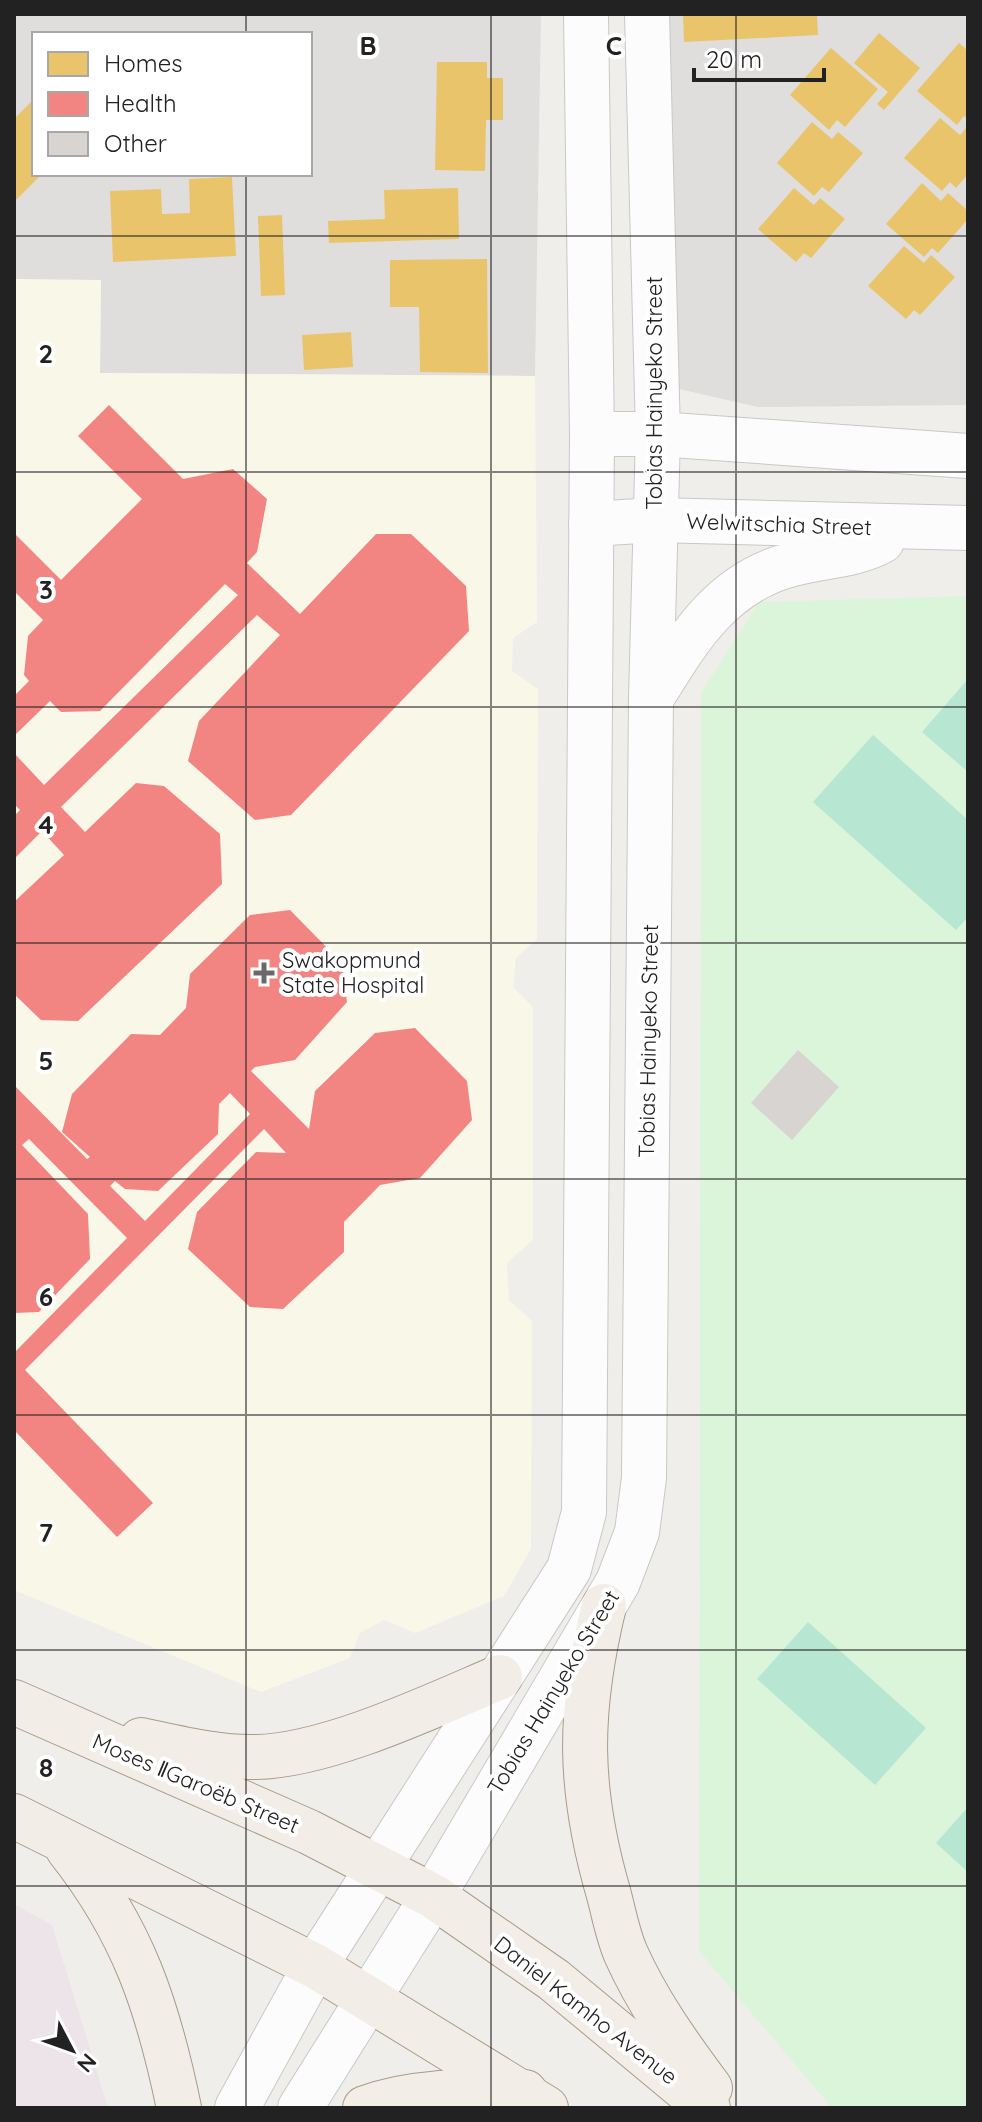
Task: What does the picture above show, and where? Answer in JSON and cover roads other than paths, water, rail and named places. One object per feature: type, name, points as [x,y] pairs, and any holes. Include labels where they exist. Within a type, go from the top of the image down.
[{"type":"main road","points":[[604,1606],[588,1674],[583,1726],[591,1828],[624,1950],[649,2001],[725,2108]]},
{"type":"main road","points":[[64,1726],[202,1753],[257,1757],[309,1750],[414,1713],[500,1677]]},
{"type":"main road","name":"Moses ǁGaroëb Street","points":[[14,1702],[309,1832],[377,1868]]},
{"type":"main road","points":[[14,1816],[315,1966],[370,1996],[536,2100]]},
{"type":"main road","points":[[61,1840],[100,1890],[135,1951],[164,2040],[179,2108]]},
{"type":"main road","name":"Daniel Kamho Avenue","points":[[377,1868],[433,1896],[554,1980],[708,2108]]},
{"type":"main road","points":[[365,2108],[384,2101],[452,2092],[536,2100]]},
{"type":"street","points":[[237,2108],[315,1966],[569,1569],[584,1512],[592,434],[586,14]]},
{"type":"street","name":"Tobias Hainyeko Street","points":[[300,2108],[433,1896],[604,1606],[618,1582],[637,1532],[644,1478],[651,699],[658,434],[647,14]]},
{"type":"street","points":[[592,434],[658,434],[968,456]]},
{"type":"street","name":"Welwitschia Street","points":[[591,524],[655,520],[905,529],[968,528]]},
{"type":"street","points":[[651,699],[701,622],[741,585],[792,564],[866,550],[905,529]]},
{"type":"place","name":"Swakopmund State Hospital","points":[[264,973]]}]
